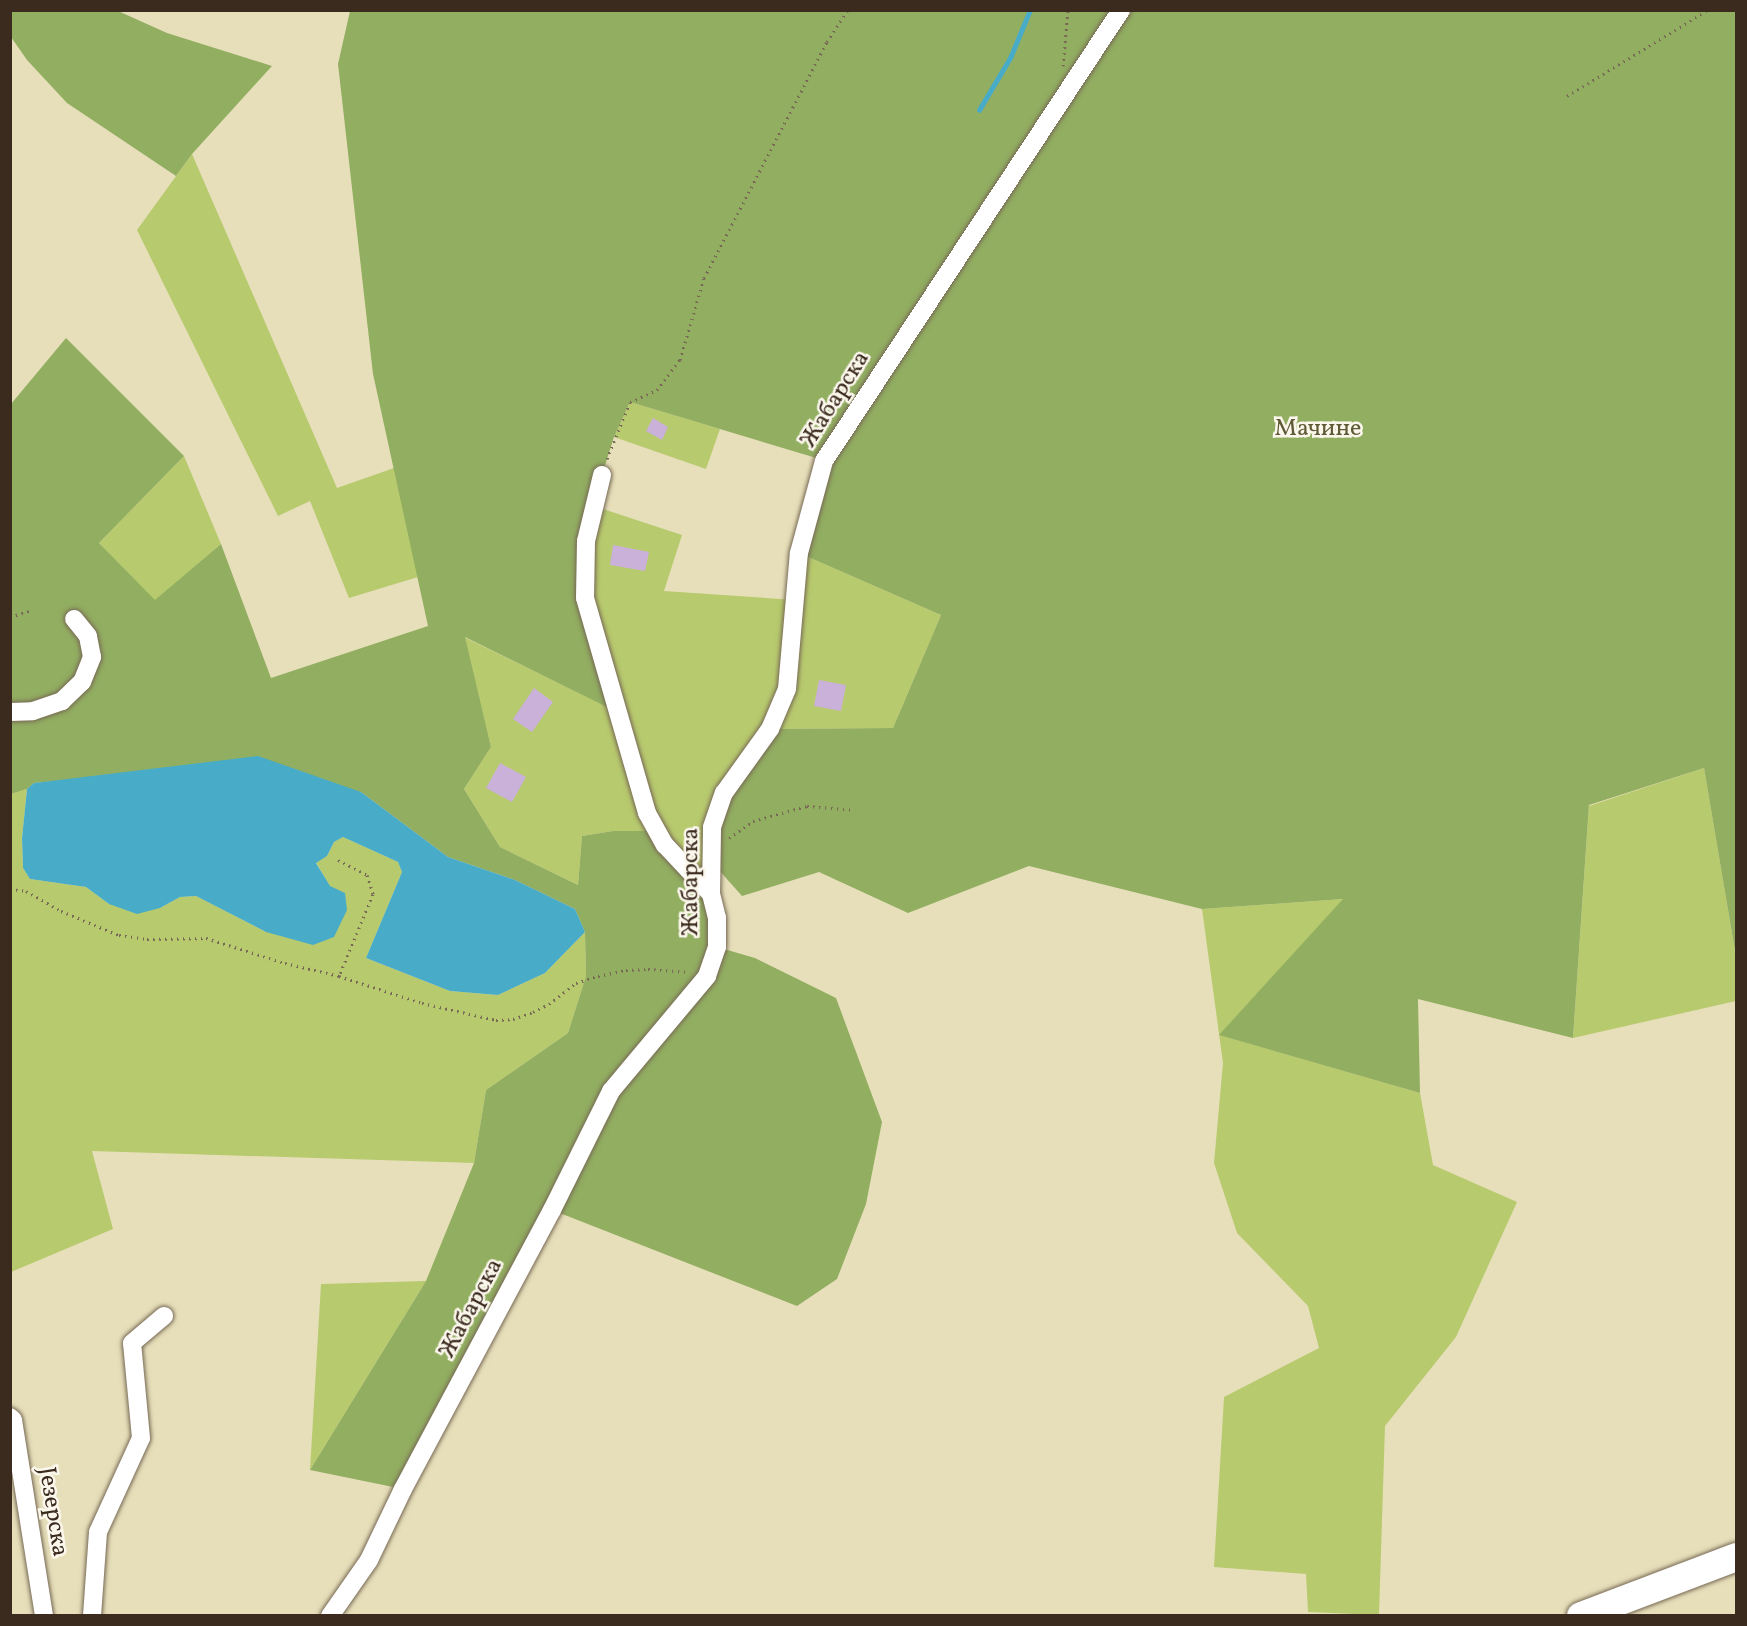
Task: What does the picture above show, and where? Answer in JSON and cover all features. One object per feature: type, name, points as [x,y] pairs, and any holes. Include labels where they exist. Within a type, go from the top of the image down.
[{"type":"main road","points":[[1581,1616],[1737,1557]]},
{"type":"street","name":"Жабарска","points":[[330,1616],[369,1560],[403,1489],[552,1210],[611,1091],[707,976],[717,946],[717,918],[711,894],[712,827],[724,793],[770,729],[787,689],[799,553],[824,460],[1121,10]]},
{"type":"street","points":[[602,475],[586,541],[585,598],[647,813],[665,845],[711,894]]},
{"type":"street","points":[[10,712],[33,711],[62,701],[82,682],[92,657],[88,636],[74,619]]},
{"type":"street","points":[[92,1616],[98,1532],[141,1438],[132,1343],[164,1316]]},
{"type":"street","name":"Језерска","points":[[10,1417],[14,1420],[44,1616]]},
{"type":"path","points":[[602,475],[630,402],[657,390],[680,360],[704,278],[827,42],[848,10]]},
{"type":"path","points":[[1059,104],[1068,10]]},
{"type":"path","points":[[1567,96],[1708,10]]},
{"type":"path","points":[[10,617],[32,610]]},
{"type":"path","points":[[711,860],[729,838],[753,821],[807,806],[855,810]]},
{"type":"path","points":[[338,860],[367,875],[373,894],[339,975]]},
{"type":"path","points":[[10,889],[26,891],[61,911],[119,935],[147,939],[206,938],[285,963],[339,975],[422,1003],[496,1020],[513,1019],[533,1012],[549,1004],[576,983],[626,970],[648,969],[707,976]]},
{"type":"green space","points":[[10,11],[118,11],[167,33],[272,66],[192,154],[176,176],[67,103],[27,60],[11,37]]},
{"type":"green space","name":"Мачине","points":[[350,11],[1736,11],[1736,957],[1704,768],[1589,805],[1573,1038],[1418,999],[1420,1093],[1219,1035],[1343,899],[1202,909],[1029,866],[908,913],[819,872],[742,896],[710,860],[712,827],[770,729],[893,728],[941,615],[799,553],[823,460],[630,402],[614,437],[602,475],[585,598],[619,713],[465,637],[491,747],[464,789],[500,847],[578,885],[582,836],[613,831],[655,831],[711,894],[717,947],[755,958],[836,998],[882,1122],[866,1204],[837,1279],[797,1306],[552,1210],[403,1489],[310,1470],[426,1281],[474,1163],[486,1090],[568,1033],[586,976],[585,932],[575,909],[515,880],[448,857],[361,792],[109,776],[34,783],[27,789],[11,794],[11,404],[66,338],[184,456],[99,543],[155,600],[221,544],[271,678],[428,626],[373,374],[338,64]]},
{"type":"green space","points":[[192,154],[337,488],[394,468],[418,577],[349,598],[310,501],[278,516],[137,230]]},
{"type":"green space","points":[[630,402],[720,429],[706,469],[614,437]]},
{"type":"green space","points":[[184,456],[221,544],[155,601],[99,543]]},
{"type":"green space","points":[[594,506],[682,535],[664,591],[795,600],[799,553],[941,615],[893,728],[770,729],[711,894],[655,831],[613,831],[582,836],[578,885],[500,847],[464,789],[491,747],[464,637],[618,712],[585,598]]},
{"type":"green space","points":[[1704,768],[1736,957],[1736,1001],[1573,1038],[1589,806]]},
{"type":"green space","points":[[27,789],[22,838],[23,868],[30,879],[86,887],[109,904],[160,908],[180,897],[196,896],[266,932],[345,894],[330,887],[316,862],[327,856],[334,842],[343,837],[398,862],[402,872],[366,958],[450,991],[498,995],[545,973],[585,932],[586,976],[568,1033],[486,1090],[474,1163],[92,1151],[113,1229],[11,1272],[11,794]]},
{"type":"green space","points":[[1344,899],[1220,1035],[1420,1093],[1433,1165],[1517,1202],[1456,1337],[1385,1426],[1379,1615],[1308,1612],[1306,1574],[1214,1567],[1224,1397],[1319,1348],[1308,1306],[1237,1233],[1214,1163],[1223,1063],[1202,909]]},
{"type":"green space","points":[[426,1281],[310,1470],[321,1284]]},
{"type":"water","points":[[258,756],[361,792],[448,857],[515,880],[575,909],[585,932],[545,973],[498,995],[450,991],[366,958],[402,872],[398,862],[343,837],[334,842],[327,856],[316,863],[330,886],[345,893],[347,910],[334,937],[313,945],[266,932],[196,896],[180,897],[160,908],[137,914],[109,904],[86,887],[30,879],[23,868],[22,838],[27,789],[34,783]]},
{"type":"building","points":[[653,418],[668,427],[662,440],[646,431]]},
{"type":"building","points":[[613,545],[649,552],[645,571],[610,565]]},
{"type":"building","points":[[819,680],[846,685],[841,711],[814,706]]},
{"type":"building","points":[[534,688],[553,702],[532,732],[513,719]]},
{"type":"building","points":[[500,763],[526,777],[512,802],[486,788]]},
{"type":"waterway","points":[[979,110],[1010,58],[1030,10]]}]
